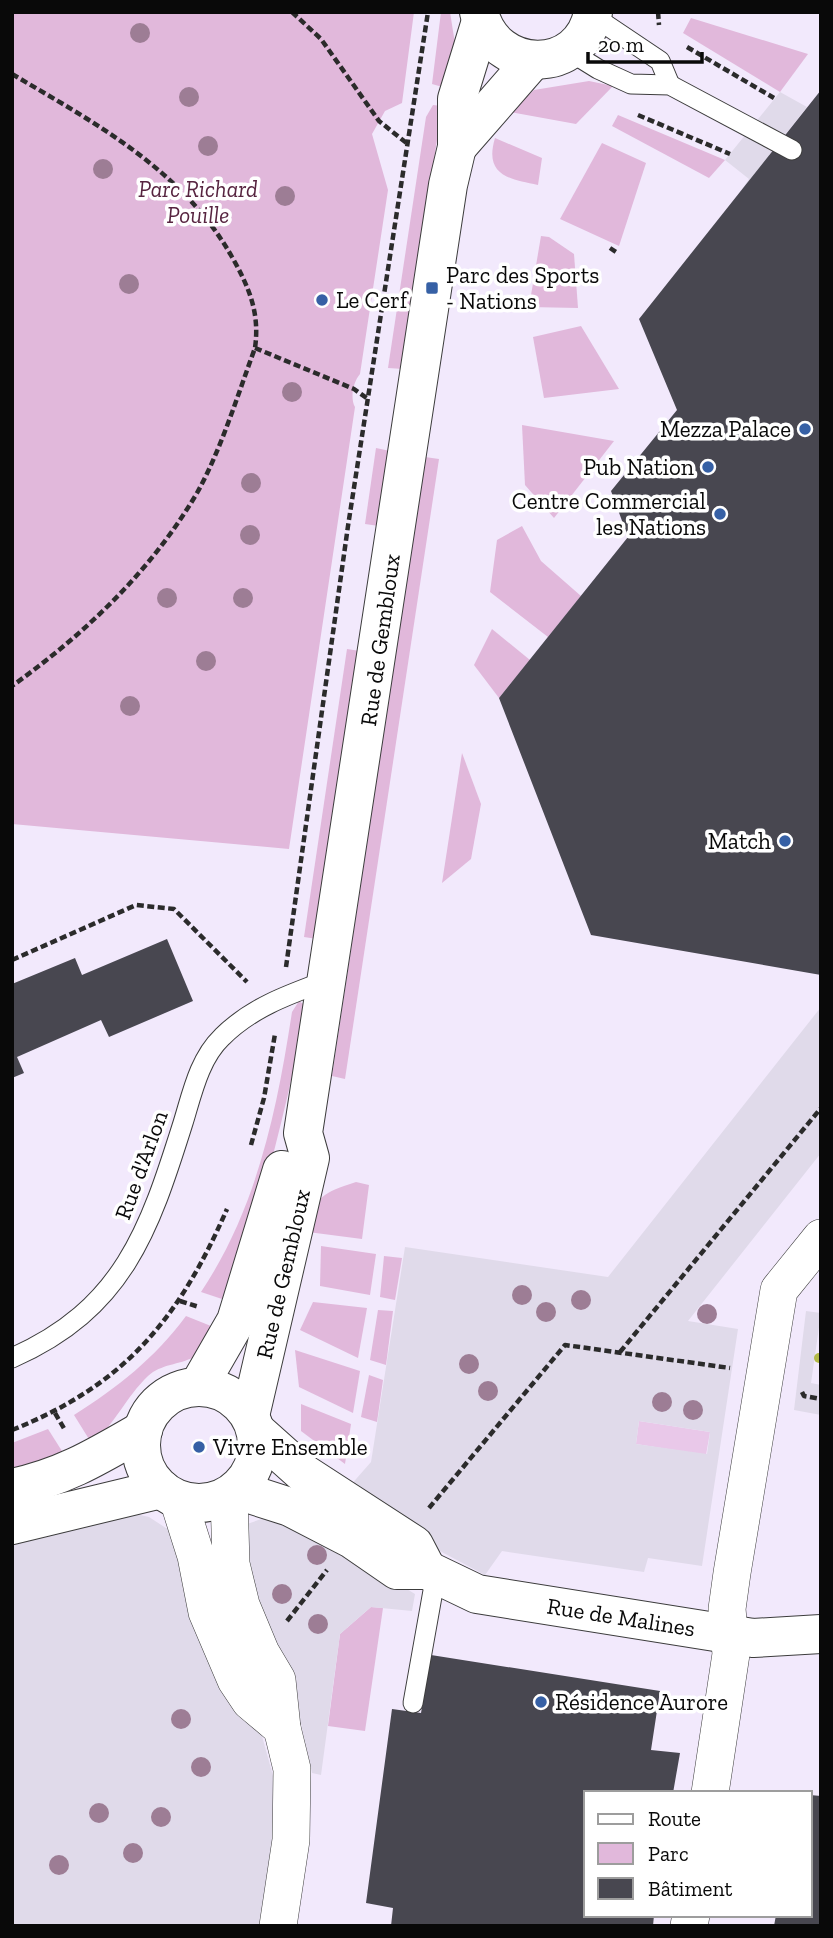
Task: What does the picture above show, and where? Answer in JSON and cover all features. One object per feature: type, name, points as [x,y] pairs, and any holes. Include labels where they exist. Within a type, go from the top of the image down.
[{"type":"street","points":[[480,16],[494,43],[512,55],[532,61],[552,59],[569,51],[585,36],[593,14]]},
{"type":"street","name":"Rue de Gembloux","points":[[253,1423],[310,1158],[303,1133],[444,211],[457,147],[457,99],[480,16]]},
{"type":"street","name":"Rue de Gembloux","points":[[457,147],[532,61]]},
{"type":"street","name":"Rue de Gembloux","points":[[198,1387],[236,1321],[287,1152],[303,1133]]},
{"type":"street","points":[[710,1791],[731,1654],[727,1609],[733,1561],[779,1290],[821,1238]]},
{"type":"street","points":[[282,1728],[250,1701],[236,1680],[207,1612],[196,1556],[170,1494],[144,1462],[143,1430],[149,1416],[163,1400],[183,1390],[198,1387],[228,1394],[303,1473],[414,1545],[431,1572]]},
{"type":"street","points":[[12,1525],[170,1494],[195,1504],[213,1502],[233,1492],[255,1463],[258,1447],[253,1423]]},
{"type":"street","points":[[12,1488],[50,1480],[82,1466],[143,1430]]},
{"type":"street","points":[[233,1492],[231,1564],[241,1605],[261,1653],[277,1680],[282,1728],[292,1769],[291,1840],[278,1926]]},
{"type":"street","name":"Rue de Malines","points":[[233,1492],[290,1507],[352,1539],[397,1570],[431,1572],[477,1594],[753,1637],[821,1634]]},
{"type":"lane","points":[[593,14],[660,61],[670,85]]},
{"type":"lane","points":[[569,51],[598,69],[631,83],[670,85],[792,150]]},
{"type":"lane","name":"Rue d'Arlon","points":[[12,1358],[65,1328],[93,1306],[113,1285],[157,1205],[199,1073],[222,1037],[274,1000],[328,980]]},
{"type":"lane","points":[[413,1703],[431,1572]]},
{"type":"path","points":[[292,12],[321,39],[379,121],[409,145]]},
{"type":"path","points":[[248,1156],[264,1098],[274,1000],[428,12]]},
{"type":"path","points":[[695,52],[774,98]]},
{"type":"path","points":[[12,74],[107,130],[170,179],[198,206],[244,278],[256,308],[258,327],[255,348],[198,491],[143,570],[106,609],[12,686]]},
{"type":"path","points":[[655,122],[730,154]]},
{"type":"path","points":[[610,248],[616,252]]},
{"type":"path","points":[[255,348],[354,389],[368,399]]},
{"type":"path","points":[[12,960],[136,905],[174,909],[274,1000]]},
{"type":"path","points":[[620,1352],[821,1108]]},
{"type":"path","points":[[12,1430],[55,1413],[97,1386],[147,1344],[180,1301],[229,1202]]},
{"type":"path","points":[[425,1514],[565,1345],[732,1368]]},
{"type":"path","points":[[801,1387],[804,1396],[821,1399]]},
{"type":"path","points":[[282,1628],[335,1560]]},
{"type":"green space","name":"Parc Richard Pouille","points":[[12,12],[414,12],[402,103],[385,111],[372,134],[388,190],[360,374],[353,390],[355,407],[289,849],[12,824]]},
{"type":"green space","points":[[441,12],[450,12],[456,50],[446,88],[432,84]]},
{"type":"green space","points":[[691,18],[808,54],[780,92],[683,33]]},
{"type":"green space","points":[[589,81],[613,86],[576,124],[510,112],[534,90]]},
{"type":"green space","points":[[433,105],[442,106],[403,369],[388,368],[426,117]]},
{"type":"green space","points":[[618,115],[725,160],[709,178],[612,126]]},
{"type":"green space","points":[[495,138],[542,158],[538,185],[508,177],[496,168],[492,150]]},
{"type":"green space","points":[[602,143],[646,163],[619,246],[560,219]]},
{"type":"green space","points":[[541,236],[549,237],[574,254],[578,308],[529,307]]},
{"type":"green space","points":[[581,326],[619,389],[544,398],[533,337]]},
{"type":"green space","points":[[522,425],[614,441],[554,518],[525,485]]},
{"type":"green space","points":[[376,448],[390,451],[379,526],[365,524]]},
{"type":"green space","points":[[425,457],[439,459],[345,1079],[332,1076]]},
{"type":"green space","points":[[522,526],[541,561],[581,596],[548,637],[490,592],[497,540]]},
{"type":"green space","points":[[492,629],[530,660],[499,698],[474,665]]},
{"type":"green space","points":[[347,649],[360,651],[317,939],[304,937]]},
{"type":"green space","points":[[462,753],[481,804],[471,859],[442,883]]},
{"type":"green space","points":[[299,1001],[306,1006],[291,1081],[231,1302],[201,1292],[237,1227],[262,1157],[292,1012]]},
{"type":"green space","points":[[356,1182],[369,1185],[362,1239],[308,1232],[314,1210],[322,1197]]},
{"type":"green space","points":[[321,1246],[376,1254],[370,1295],[320,1286]]},
{"type":"green space","points":[[384,1256],[402,1258],[395,1300],[380,1297]]},
{"type":"green space","points":[[313,1302],[367,1308],[358,1358],[300,1330]]},
{"type":"green space","points":[[378,1310],[393,1311],[386,1365],[370,1360]]},
{"type":"green space","points":[[186,1316],[221,1330],[198,1355],[159,1369],[148,1376],[92,1444],[74,1415],[134,1371],[161,1346]]},
{"type":"green space","points":[[295,1350],[360,1371],[353,1413],[299,1387]]},
{"type":"green space","points":[[369,1375],[383,1380],[377,1422],[361,1417]]},
{"type":"green space","points":[[301,1404],[351,1424],[345,1464],[301,1431]]},
{"type":"green space","points":[[48,1429],[67,1459],[12,1475],[12,1443]]},
{"type":"green space","points":[[371,1607],[383,1608],[365,1731],[328,1726],[340,1634]]},
{"type":"shaded area","points":[[780,92],[807,107],[769,155],[796,334],[738,195],[749,179],[725,160]]},
{"type":"shaded area","points":[[821,1007],[821,1153],[688,1321],[738,1329],[702,1566],[648,1558],[644,1572],[502,1551],[485,1575],[438,1550],[349,1487],[371,1462],[405,1247],[608,1277]],"holes":[[[639,1421],[710,1432],[707,1454],[636,1444]]]},
{"type":"shaded area","points":[[806,1311],[821,1313],[811,1383],[821,1385],[821,1415],[794,1410]]},
{"type":"shaded area","points":[[639,1421],[710,1432],[706,1455],[636,1444]]},
{"type":"shaded area","points":[[127,1512],[149,1517],[169,1530],[262,1736],[275,1783],[275,1826],[260,1926],[12,1926],[12,1540]]},
{"type":"shaded area","points":[[273,1515],[297,1522],[415,1594],[412,1611],[371,1607],[340,1634],[321,1775],[312,1773],[298,1710],[241,1552],[247,1524]]},
{"type":"building","name":"Centre Commercial les Nations","points":[[821,90],[821,975],[591,935],[499,698],[628,537],[611,491],[677,410],[639,319]]},
{"type":"building","points":[[167,939],[193,1001],[109,1037],[101,1020],[17,1057],[24,1073],[12,1078],[12,984],[75,958],[82,975]]},
{"type":"building","points":[[431,1655],[660,1691],[651,1750],[680,1753],[673,1791],[584,1791],[584,1917],[654,1917],[653,1926],[391,1926],[393,1908],[366,1903],[392,1709],[421,1713]]},
{"type":"building","points":[[812,1795],[821,1796],[821,1926],[774,1926],[776,1917],[812,1917]]},
{"type":"place","name":"Parc des Sports - Nations","points":[[432,288]]},
{"type":"place","name":"Le Cerf","points":[[322,300]]},
{"type":"place","name":"Mezza Palace","points":[[805,429]]},
{"type":"place","name":"Pub Nation","points":[[708,467]]},
{"type":"place","name":"Centre Commercial les Nations","points":[[720,514]]},
{"type":"place","name":"Match","points":[[785,841]]},
{"type":"place","name":"Vivre Ensemble","points":[[199,1447]]},
{"type":"place","name":"Résidence Aurore","points":[[541,1702]]}]
